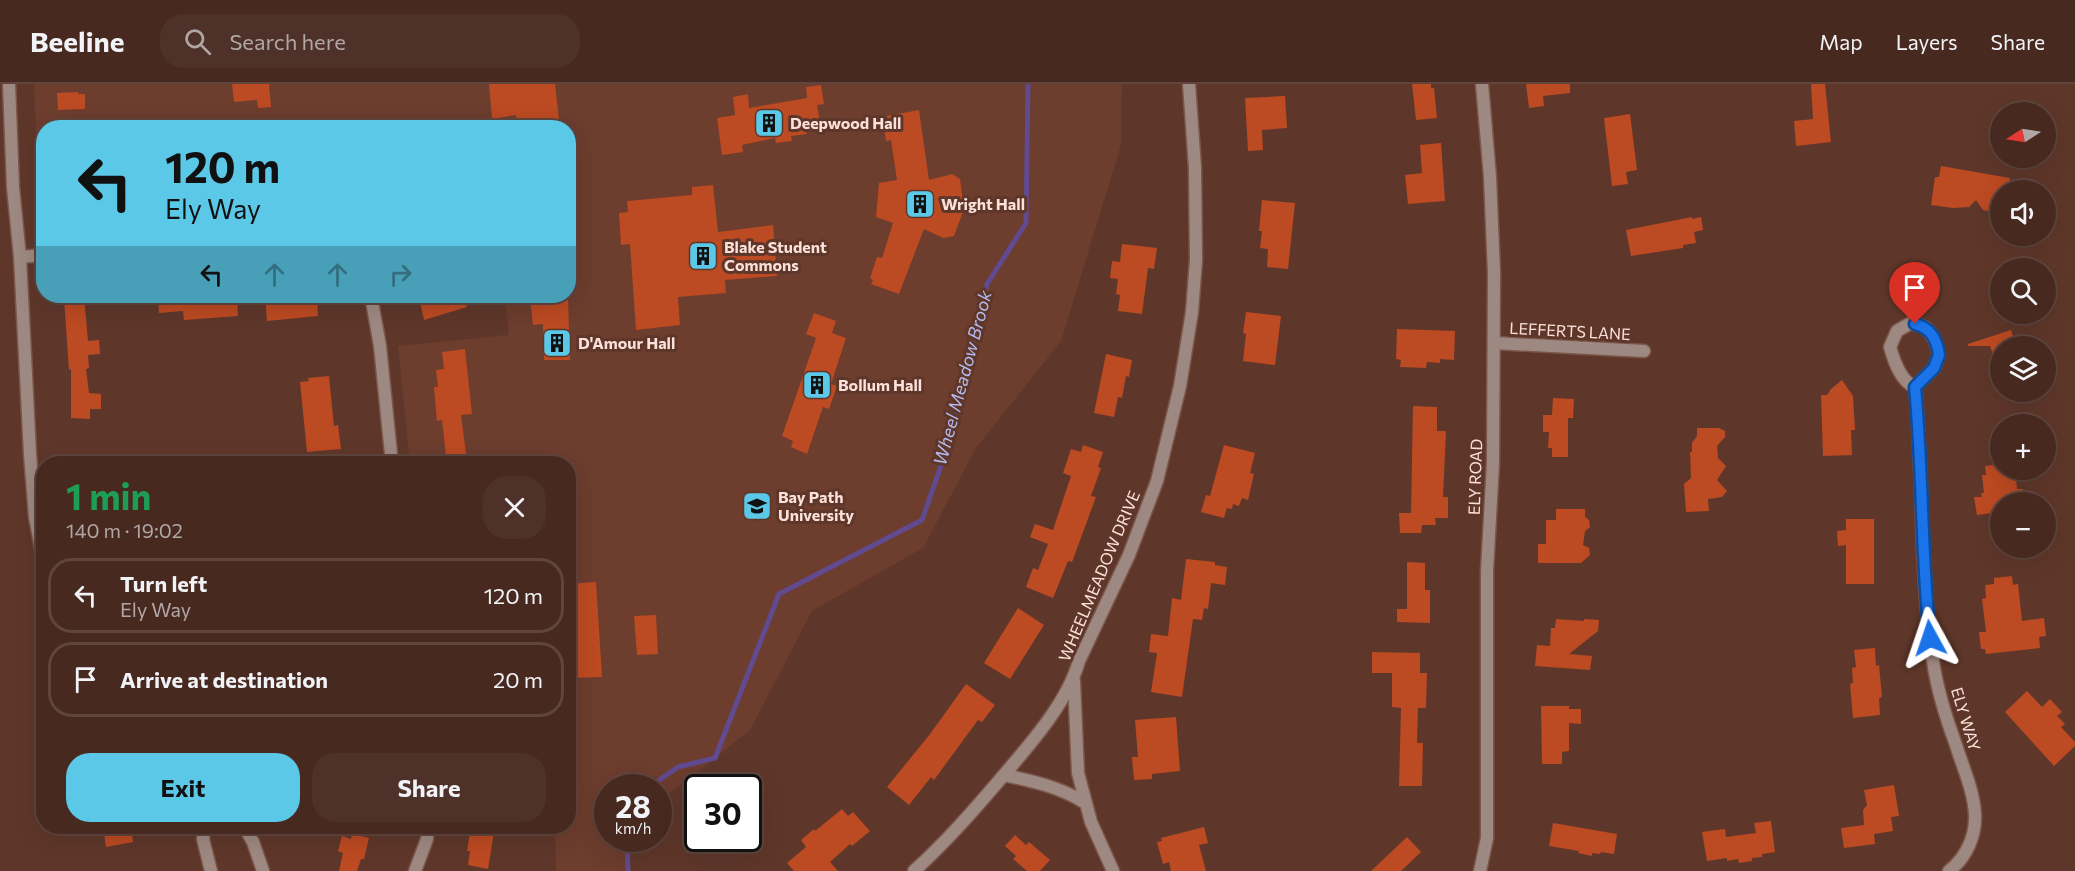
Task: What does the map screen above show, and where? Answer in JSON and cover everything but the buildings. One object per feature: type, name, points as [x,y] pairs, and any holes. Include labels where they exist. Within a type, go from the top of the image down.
[{"type":"street","points":[[9,84],[13,188],[20,257],[30,454],[36,523]]},
{"type":"street","name":"WHEELMEADOW DRIVE","points":[[914,871],[962,825],[1004,775],[1040,730],[1074,679],[1079,661],[1129,555],[1157,481],[1180,386],[1192,312],[1196,260],[1195,168],[1189,84]]},
{"type":"street","name":"ELY ROAD","points":[[1480,871],[1487,838],[1487,571],[1494,343],[1490,177],[1482,84]]},
{"type":"street","points":[[20,257],[36,256]]},
{"type":"street","points":[[372,303],[380,346],[391,456]]},
{"type":"street","points":[[1909,324],[1921,325],[1932,333],[1939,355],[1934,368],[1915,387],[1902,376],[1890,347],[1897,331],[1909,324]]},
{"type":"street","name":"LEFFERTS LANE","points":[[1494,343],[1644,351]]},
{"type":"street","name":"ELY WAY","points":[[1915,387],[1920,439],[1925,586],[1933,664],[1975,809],[1975,827],[1970,845],[1963,857],[1949,871]]},
{"type":"street","points":[[1074,679],[1078,773],[1091,822],[1113,871]]},
{"type":"street","points":[[1004,775],[1043,783],[1063,790],[1084,802]]},
{"type":"street","points":[[203,834],[211,871]]},
{"type":"street","points":[[248,834],[263,871]]},
{"type":"street","points":[[415,871],[427,834]]},
{"type":"shaded area","name":"Bay Path University","points":[[34,84],[1122,84],[1121,145],[1061,341],[976,448],[923,548],[812,611],[750,730],[694,774],[684,774],[684,782],[672,792],[672,774],[594,774],[594,852],[630,852],[625,871],[556,871],[555,834],[576,834],[576,456],[409,456],[398,346],[509,335],[506,303],[576,303],[576,120],[36,120],[36,133]]},
{"type":"waterway","name":"Wheel Meadow Brook","points":[[668,774],[678,767],[715,758],[779,594],[922,520],[950,440],[987,284],[1026,223],[1028,84]]},
{"type":"waterway","name":"Wheel Meadow Brook","points":[[627,852],[628,871]]},
{"type":"place","name":"Deepwood Hall","points":[[769,123]]},
{"type":"place","name":"Wright Hall","points":[[920,204]]},
{"type":"place","name":"Blake Student Commons","points":[[703,256]]},
{"type":"place","name":"D'Amour Hall","points":[[557,343]]},
{"type":"place","name":"Bollum Hall","points":[[817,385]]},
{"type":"place","name":"Bay Path University","points":[[757,506]]},
{"type":"route","points":[[1915,324],[1921,325],[1932,333],[1939,355],[1934,368],[1915,387],[1920,439],[1925,586],[1930,638]]}]
